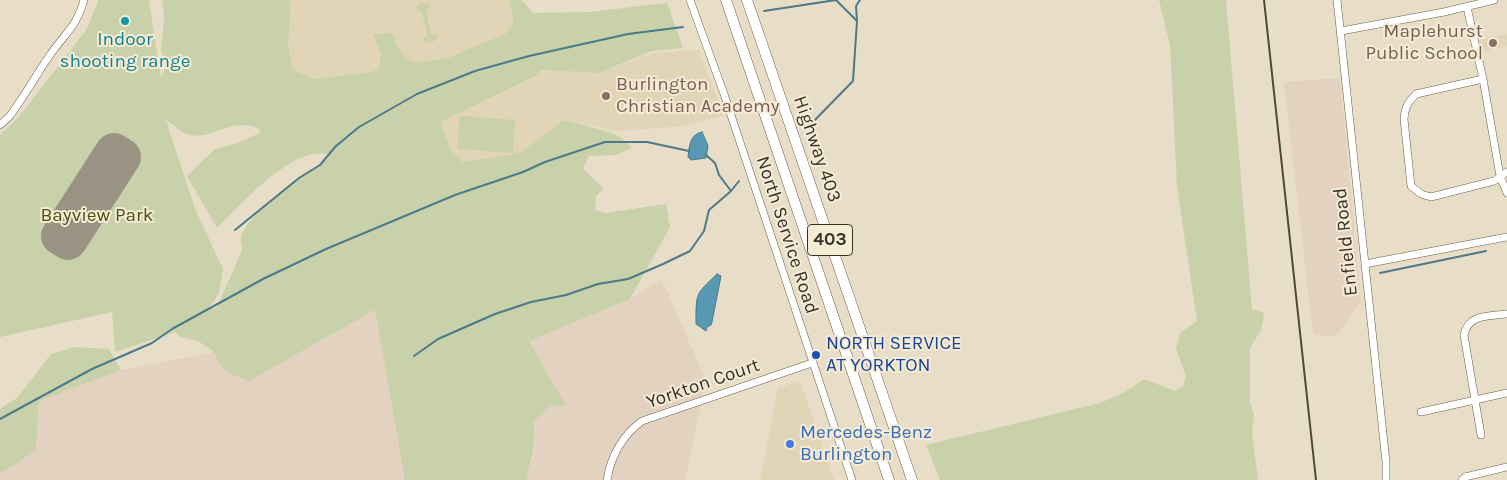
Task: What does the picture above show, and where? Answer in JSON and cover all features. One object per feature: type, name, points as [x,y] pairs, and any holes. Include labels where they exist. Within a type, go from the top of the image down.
[{"type":"highway","name":"Highway 403","points":[[726,0],[889,480]]},
{"type":"highway","name":"Highway 403","points":[[747,0],[912,480]]},
{"type":"street","points":[[0,125],[10,117],[51,52],[72,29],[80,16],[84,0]]},
{"type":"street","name":"North Service Road","points":[[690,0],[724,94],[852,480]]},
{"type":"street","name":"Enfield Road","points":[[1337,0],[1386,462],[1386,480]]},
{"type":"street","points":[[1341,32],[1494,0]]},
{"type":"street","points":[[1467,7],[1507,193]]},
{"type":"street","points":[[1483,79],[1416,94],[1409,100],[1404,109],[1404,118],[1411,186],[1421,194],[1431,197],[1494,181],[1504,174]]},
{"type":"street","points":[[1365,264],[1507,237]]},
{"type":"street","points":[[1480,434],[1464,335],[1466,326],[1472,320],[1507,314]]},
{"type":"street","name":"Yorkton Court","points":[[607,480],[614,453],[623,438],[642,421],[812,363]]},
{"type":"street","points":[[1421,412],[1507,393]]},
{"type":"street","points":[[1462,480],[1465,477],[1507,467]]},
{"type":"shaded area","points":[[291,0],[509,0],[514,22],[505,34],[445,59],[417,62],[406,59],[398,48],[392,33],[374,34],[381,55],[379,68],[372,72],[313,79],[293,70],[288,45]]},
{"type":"shaded area","name":"Maplehurst Public School","points":[[1507,34],[1507,46],[1481,53],[1479,40]]},
{"type":"shaded area","name":"Burlington Christian Academy","points":[[699,50],[723,115],[683,126],[619,131],[563,120],[520,153],[463,162],[451,150],[441,122],[536,77],[541,70],[599,73],[653,53]]},
{"type":"shaded area","points":[[1340,78],[1361,302],[1336,336],[1313,335],[1284,82]]},
{"type":"shaded area","points":[[662,279],[706,381],[685,480],[529,480],[526,476],[533,458],[535,443],[534,422],[551,405],[565,406],[528,341],[630,299]]},
{"type":"shaded area","points":[[375,310],[405,480],[0,480],[0,473],[18,463],[36,449],[39,401],[121,370],[214,352],[219,364],[249,380]]},
{"type":"shaded area","points":[[800,381],[834,480],[760,480],[778,388]]},
{"type":"green space","name":"Bayview Park","points":[[99,0],[149,0],[161,79],[166,65],[161,49],[164,19],[162,0],[291,0],[288,45],[293,70],[313,79],[372,72],[379,68],[381,55],[373,34],[392,33],[398,48],[406,59],[417,62],[445,59],[505,34],[514,22],[509,0],[522,0],[533,13],[589,12],[667,3],[683,48],[652,51],[599,73],[541,70],[536,76],[441,122],[451,150],[463,162],[520,153],[563,120],[619,136],[632,148],[616,155],[589,156],[583,169],[604,189],[596,196],[595,210],[605,213],[666,204],[670,227],[630,299],[529,341],[566,406],[551,405],[534,422],[533,449],[526,476],[529,480],[405,480],[375,310],[249,381],[228,373],[219,364],[214,352],[198,341],[180,337],[175,332],[115,352],[112,312],[0,337],[0,135],[18,118],[86,30]],"holes":[[[166,120],[186,134],[198,136],[238,125],[258,128],[260,133],[235,144],[215,149],[187,176],[217,228],[253,192],[284,167],[300,158],[315,154],[329,155],[329,158],[278,195],[252,218],[244,230],[241,240],[243,248],[217,307],[206,311],[219,294],[223,269],[195,209]]]},
{"type":"green space","points":[[1159,0],[1226,0],[1252,309],[1264,313],[1261,330],[1250,348],[1250,402],[1254,415],[1252,434],[1258,480],[940,480],[926,445],[1100,403],[1125,392],[1144,379],[1175,391],[1183,386],[1186,376],[1176,349],[1180,333],[1197,321],[1177,186],[1170,45]]},
{"type":"green space","points":[[419,3],[429,4],[430,8],[426,9],[431,35],[436,34],[437,39],[432,42],[424,41],[423,38],[428,36],[421,10],[417,11],[416,7]]},
{"type":"green space","points":[[460,116],[515,120],[513,153],[457,149]]},
{"type":"green space","points":[[75,347],[109,349],[121,370],[39,401],[36,449],[18,463],[0,473],[0,409],[17,398],[51,354]]},
{"type":"water","points":[[702,132],[708,146],[706,158],[691,160],[688,157],[691,142],[695,135]]},
{"type":"water","points":[[717,274],[721,276],[712,322],[706,331],[696,324],[697,300],[704,286]]},
{"type":"waterway","points":[[836,0],[857,21]]},
{"type":"waterway","points":[[764,11],[836,0]]},
{"type":"waterway","points":[[809,126],[853,81],[857,21],[856,6],[860,0]]},
{"type":"waterway","points":[[235,230],[299,178],[320,165],[336,146],[359,127],[417,94],[475,71],[529,56],[628,34],[683,27]]},
{"type":"waterway","points":[[0,419],[92,369],[152,343],[172,329],[263,279],[326,249],[455,195],[605,142],[647,142],[689,151]]},
{"type":"waterway","points":[[706,155],[715,163],[719,175],[731,191]]},
{"type":"waterway","points":[[414,356],[438,339],[495,314],[531,302],[566,295],[598,284],[628,279],[690,251],[704,231],[709,210],[731,191],[739,181]]},
{"type":"waterway","points":[[1380,273],[1486,251]]},
{"type":"runway","points":[[114,152],[122,157],[68,241],[60,236],[114,152]]},
{"type":"railway","points":[[1264,0],[1316,480]]},
{"type":"place","name":"Indoor shooting range","points":[[125,21]]},
{"type":"place","name":"Maplehurst Public School","points":[[1493,43]]},
{"type":"place","name":"Burlington Christian Academy","points":[[606,96]]},
{"type":"place","name":"NORTH SERVICE AT YORKTON","points":[[816,355]]},
{"type":"place","name":"Mercedes-Benz Burlington","points":[[790,444]]}]
